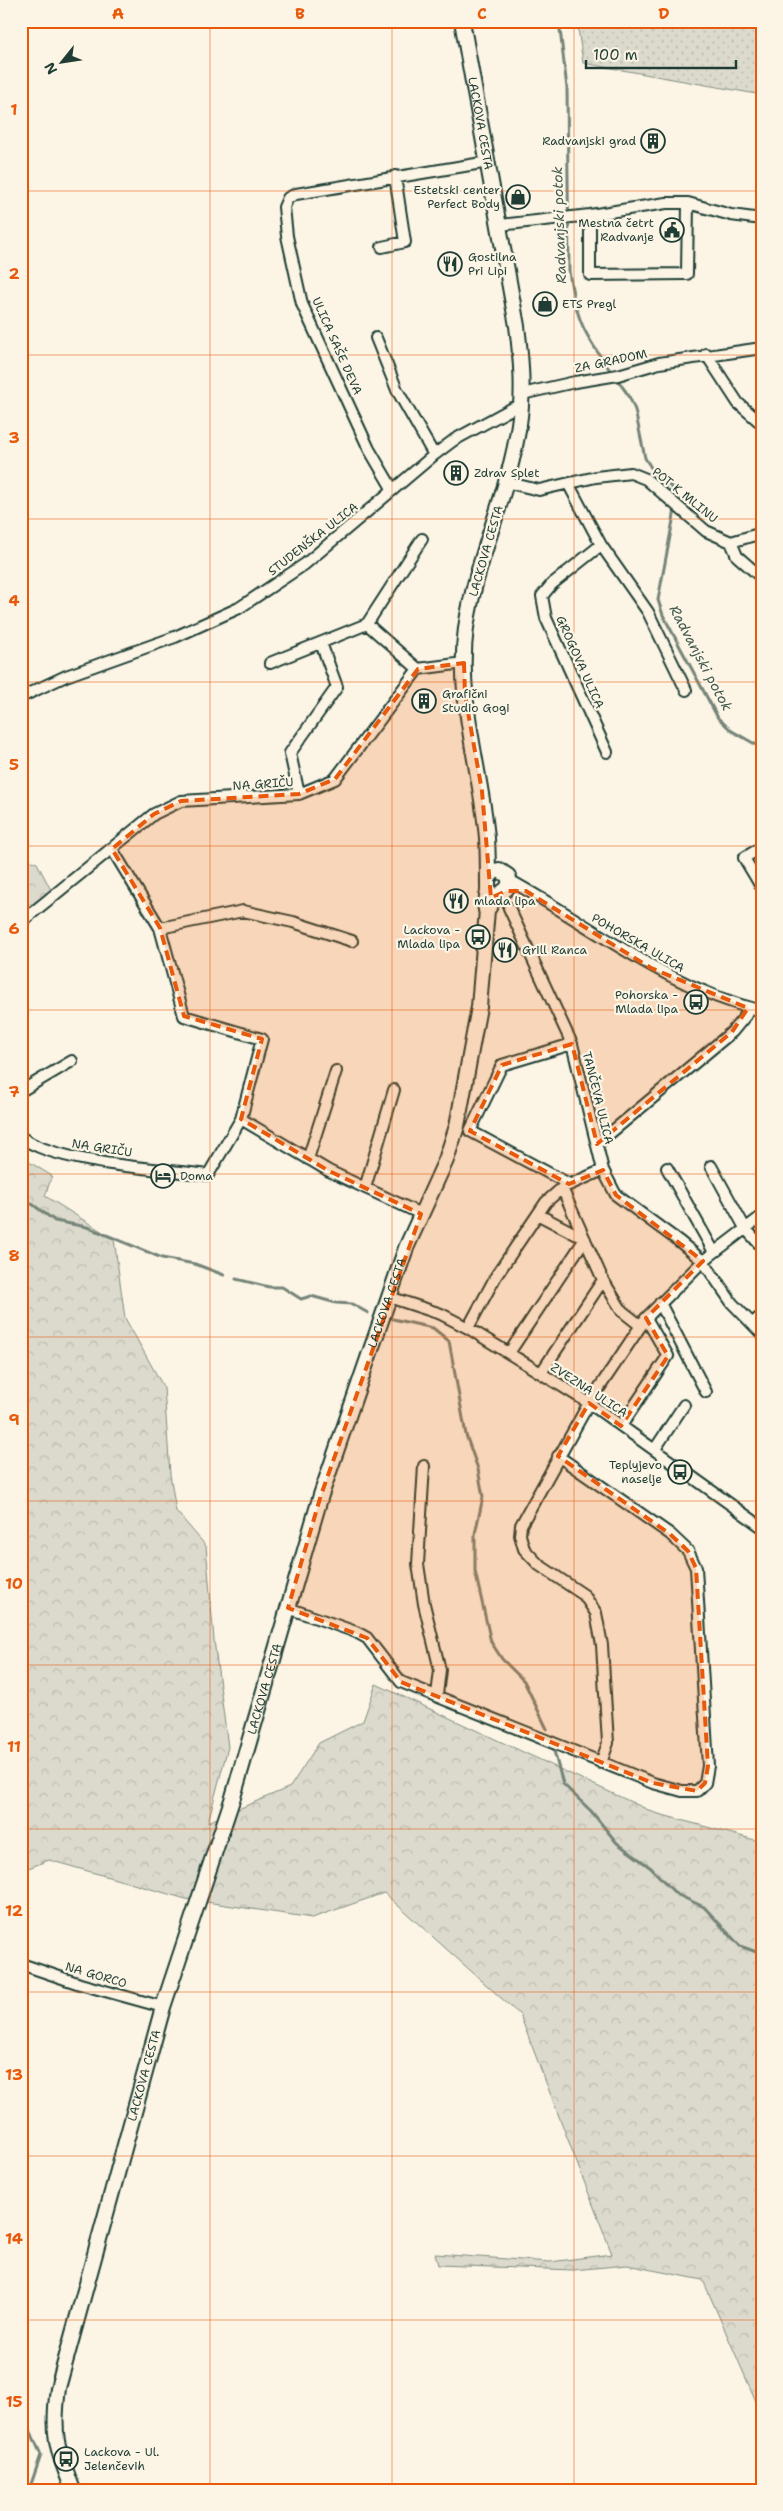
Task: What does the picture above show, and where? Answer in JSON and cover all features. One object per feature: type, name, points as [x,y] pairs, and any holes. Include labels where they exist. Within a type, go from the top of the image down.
[{"type":"street","name":"LACKOVA CESTA","points":[[74,2490],[57,2447],[54,2432],[58,2388],[163,2007],[233,1797],[322,1496],[406,1248],[446,1160],[457,1126],[479,1007],[486,910],[499,884],[496,851],[482,791],[465,695],[464,663],[466,629],[473,592],[514,451],[522,400],[517,326],[462,22]]},
{"type":"street","name":"ULICA SAŠE DEVA","points":[[393,490],[369,448],[302,304],[287,236],[284,207],[288,198],[296,194],[488,162]]},
{"type":"street","points":[[382,247],[405,242],[395,176]]},
{"type":"street","points":[[500,225],[590,215],[666,202],[688,203],[731,215],[762,218]]},
{"type":"street","points":[[590,215],[590,275],[687,274],[688,203]]},
{"type":"street","points":[[376,338],[397,390],[434,455]]},
{"type":"street","name":"ZA GRADOM","points":[[522,400],[606,375],[618,375],[660,363],[706,354],[762,348]]},
{"type":"street","points":[[706,354],[738,404],[762,424]]},
{"type":"street","name":"STUDENŠKA ULICA","points":[[21,697],[66,676],[175,637],[239,608],[306,564],[454,440],[513,408],[522,400]]},
{"type":"street","name":"POT K MLINU","points":[[506,482],[539,490],[569,485],[596,477],[631,473],[646,479],[706,531],[731,542]]},
{"type":"street","points":[[569,485],[601,545],[648,612],[686,690]]},
{"type":"street","points":[[762,533],[731,542],[737,556],[762,578]]},
{"type":"street","points":[[270,663],[367,624],[422,539]]},
{"type":"street","name":"GROGOVA ULICA","points":[[601,545],[552,584],[542,596],[546,618],[607,752]]},
{"type":"street","points":[[367,624],[418,669],[464,663]]},
{"type":"street","points":[[299,794],[290,753],[337,687],[321,643]]},
{"type":"street","name":"NA GRIČU","points":[[21,922],[154,814],[181,801],[299,794],[335,779],[418,669]]},
{"type":"street","points":[[762,847],[744,858],[762,888]]},
{"type":"street","name":"NA GRIČU","points":[[21,1137],[45,1150],[82,1159],[208,1175],[240,1119],[262,1040],[184,1016],[160,928],[112,849]]},
{"type":"street","name":"POHORSKA ULICA","points":[[499,884],[526,891],[664,974],[700,991],[762,1011]]},
{"type":"street","name":"TANČEVA ULICA","points":[[509,908],[572,1044],[603,1170],[616,1196],[703,1261],[732,1303],[762,1334]]},
{"type":"street","points":[[160,928],[243,912],[293,922],[352,941]]},
{"type":"street","points":[[597,1144],[732,1032],[746,1015],[748,1008]]},
{"type":"street","points":[[572,1044],[502,1065],[470,1131],[566,1186],[585,1239],[603,1280],[622,1311],[643,1322],[668,1356],[621,1426]]},
{"type":"street","points":[[21,1091],[72,1061]]},
{"type":"street","points":[[308,1159],[336,1071]]},
{"type":"street","points":[[365,1188],[394,1090]]},
{"type":"street","points":[[240,1119],[308,1159],[421,1214]]},
{"type":"street","points":[[711,1166],[745,1228],[762,1246]]},
{"type":"street","points":[[667,1168],[714,1252]]},
{"type":"street","points":[[468,1328],[496,1276],[546,1202],[566,1186],[603,1170]]},
{"type":"street","points":[[539,1215],[585,1239]]},
{"type":"street","points":[[601,1763],[608,1743],[602,1645],[596,1613],[584,1595],[539,1566],[524,1549],[520,1535],[521,1525],[589,1403],[643,1322],[703,1261],[762,1216]]},
{"type":"street","points":[[509,1353],[585,1239]]},
{"type":"street","points":[[541,1374],[603,1280]]},
{"type":"street","name":"ZVEZNA ULICA","points":[[389,1297],[441,1314],[509,1353],[589,1403],[762,1527]]},
{"type":"street","points":[[660,1303],[706,1392]]},
{"type":"street","points":[[753,1324],[762,1315]]},
{"type":"street","points":[[655,1449],[684,1405]]},
{"type":"street","points":[[288,1608],[356,1632],[367,1638],[401,1682],[601,1763],[682,1791],[697,1791],[705,1783],[708,1766],[705,1688],[696,1568],[688,1551],[670,1534],[558,1456]]},
{"type":"street","points":[[424,1466],[418,1564],[424,1604],[440,1670],[437,1695]]},
{"type":"street","name":"NA GORCO","points":[[21,1964],[80,1984],[163,2007]]},
{"type":"highlighted area","points":[[464,663],[465,695],[482,791],[491,898],[506,891],[526,891],[651,968],[748,1008],[732,1032],[597,1144],[572,1044],[502,1065],[470,1131],[569,1184],[603,1170],[616,1195],[703,1261],[646,1318],[668,1356],[621,1426],[589,1403],[558,1456],[670,1534],[688,1551],[696,1568],[708,1766],[705,1783],[697,1791],[653,1783],[401,1682],[367,1638],[288,1608],[321,1495],[421,1214],[329,1171],[241,1119],[262,1039],[184,1016],[160,928],[112,849],[154,814],[181,801],[299,794],[335,779],[418,669]]},
{"type":"green space","points":[[577,21],[762,21],[762,95],[583,63]]},
{"type":"green space","points":[[21,857],[37,863],[51,890],[21,917]]},
{"type":"green space","points":[[21,1157],[52,1176],[45,1196],[114,1239],[125,1318],[164,1388],[170,1474],[176,1511],[206,1546],[214,1640],[228,1747],[208,1822],[290,1787],[319,1743],[363,1721],[376,1684],[655,1813],[755,1840],[762,1840],[762,2415],[703,2280],[627,2265],[573,2270],[438,2265],[435,2254],[550,2262],[612,2254],[520,2015],[384,1893],[312,1918],[186,1899],[49,1860],[21,1871]]},
{"type":"waterway","name":"Radvanjski potok","points":[[559,21],[567,88],[569,271],[578,315],[594,348],[612,373]]},
{"type":"waterway","name":"Radvanjski potok","points":[[616,378],[629,396],[635,410],[645,458],[655,474],[675,490],[677,499],[658,600],[663,615],[718,718],[732,731],[762,748]]},
{"type":"waterway","points":[[21,1201],[28,1201],[55,1221],[87,1227],[162,1258],[195,1264],[224,1275]]},
{"type":"waterway","points":[[236,1279],[269,1287],[282,1287],[301,1299],[311,1296],[336,1303],[352,1304],[368,1313]]},
{"type":"waterway","points":[[393,1319],[433,1328],[449,1341],[466,1435],[478,1469],[483,1497],[475,1534],[475,1571],[491,1642],[502,1659],[524,1681],[547,1729]]},
{"type":"waterway","points":[[554,1751],[563,1784],[591,1811],[617,1843],[651,1868],[676,1894],[704,1907],[740,1946],[762,1954]]},
{"type":"waterway","points":[[21,2409],[41,2455],[29,2490]]},
{"type":"place","name":"Radvanjski grad","points":[[653,141]]},
{"type":"place","name":"Estetski center Perfect Body","points":[[518,197]]},
{"type":"place","name":"Mestna četrt Radvanje","points":[[672,230]]},
{"type":"place","name":"Gostilna Pri Lipi","points":[[450,264]]},
{"type":"place","name":"ETS Pregl","points":[[545,304]]},
{"type":"place","name":"Zdrav Splet","points":[[456,473]]},
{"type":"place","name":"Grafični Studio Gogi","points":[[424,701]]},
{"type":"place","name":"mlada lipa","points":[[456,901]]},
{"type":"place","name":"Lackova - Mlada lipa","points":[[478,937]]},
{"type":"place","name":"Grill Ranca","points":[[505,950]]},
{"type":"place","name":"Pohorska - Mlada lipa","points":[[696,1002]]},
{"type":"place","name":"Doma","points":[[163,1176]]},
{"type":"place","name":"Teplyjevo naselje","points":[[680,1472]]},
{"type":"place","name":"Lackova - Ul. Jelenčevih","points":[[66,2459]]}]
